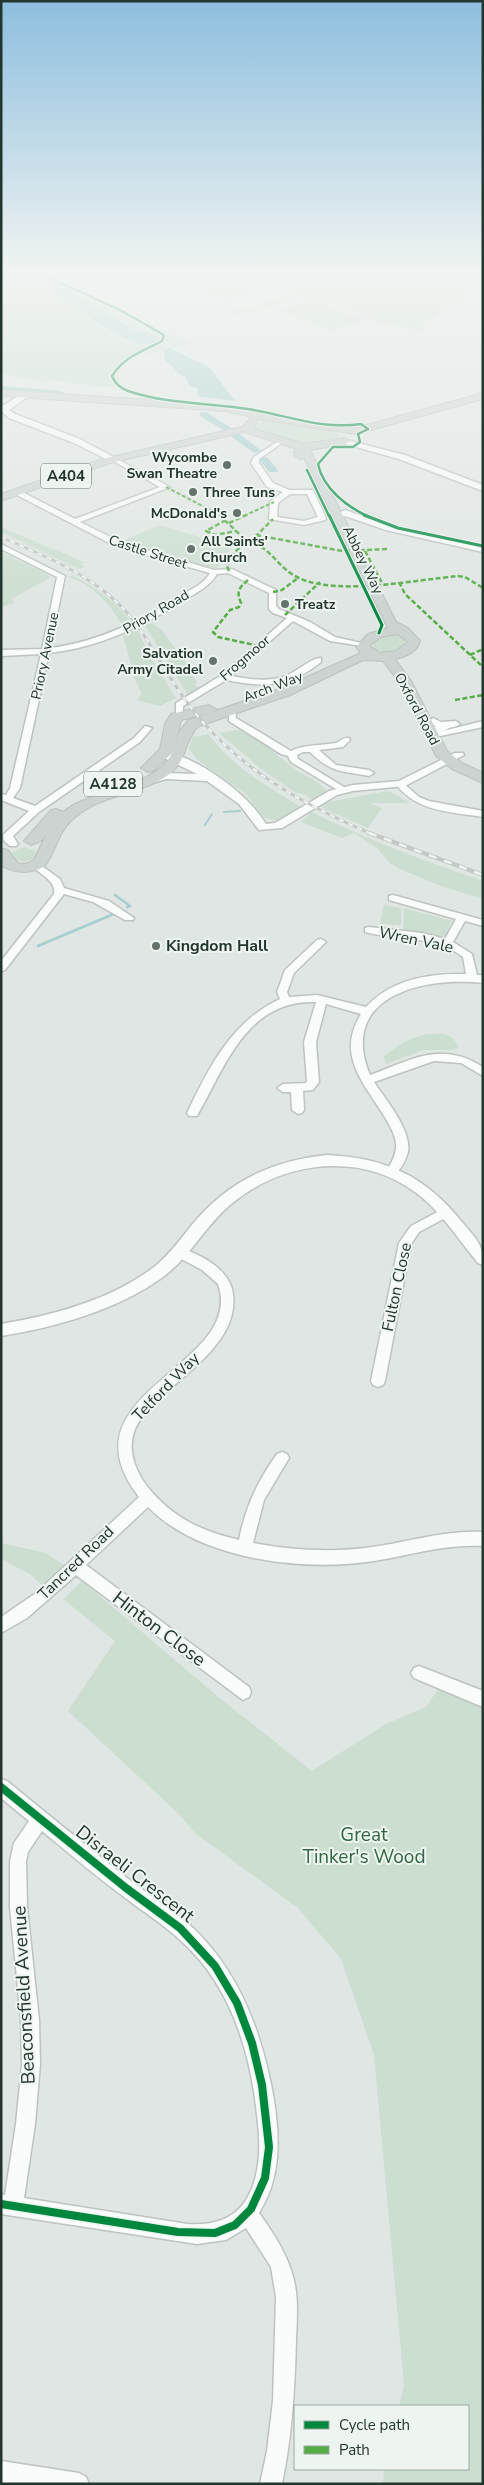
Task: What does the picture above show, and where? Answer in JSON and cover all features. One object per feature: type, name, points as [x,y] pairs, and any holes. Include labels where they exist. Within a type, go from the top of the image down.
[{"type":"main road","points":[[1,394],[222,411],[272,419],[346,436]]},
{"type":"main road","points":[[245,429],[280,442],[304,448],[483,394]]},
{"type":"main road","points":[[245,429],[250,427],[252,417]]},
{"type":"main road","points":[[245,429],[304,448]]},
{"type":"main road","name":"A404","points":[[1,498],[115,460],[245,429]]},
{"type":"main road","name":"Abbey Way","points":[[331,510],[304,448],[299,453],[331,510],[380,611],[398,630],[404,631],[413,637],[413,645],[393,656]]},
{"type":"main road","name":"Abbey Way","points":[[379,633],[382,625],[380,611]]},
{"type":"main road","points":[[393,656],[365,649],[379,633],[398,630]]},
{"type":"main road","name":"Arch Way","points":[[179,716],[242,699],[303,676],[365,649]]},
{"type":"main road","name":"Arch Way","points":[[171,756],[190,727],[285,692],[360,657],[365,649]]},
{"type":"main road","name":"Oxford Road","points":[[393,656],[404,681],[438,729],[439,750],[453,758]]},
{"type":"main road","points":[[171,756],[169,744],[174,720],[179,716]]},
{"type":"main road","name":"A4128","points":[[47,852],[58,826],[78,808],[143,783],[168,768],[171,756]]},
{"type":"main road","name":"A4128","points":[[31,841],[62,807],[77,798],[138,774],[171,756]]},
{"type":"main road","points":[[453,758],[483,771]]},
{"type":"main road","points":[[453,758],[483,778]]},
{"type":"main road","points":[[31,841],[40,844],[47,852],[42,862],[23,868],[6,856],[31,841]]},
{"type":"street","points":[[25,396],[3,410],[12,416],[77,441],[166,487],[74,522]]},
{"type":"street","points":[[346,436],[372,448],[425,465],[483,488]]},
{"type":"street","points":[[280,442],[259,456],[255,463],[268,483],[274,488],[288,492],[310,492],[322,518],[304,523],[273,519],[274,502],[288,492]]},
{"type":"street","points":[[324,491],[341,507],[357,517]]},
{"type":"street","name":"Castle Street","points":[[17,493],[130,549],[214,572],[229,571],[273,592],[272,607],[292,618]]},
{"type":"street","points":[[331,510],[345,512],[389,528],[483,549]]},
{"type":"street","name":"Priory Avenue","points":[[1,546],[61,576],[15,788],[5,798]]},
{"type":"street","name":"Priory Road","points":[[1,653],[46,651],[90,642],[128,630],[192,591],[209,579],[214,572]]},
{"type":"street","points":[[292,618],[333,639],[365,649]]},
{"type":"street","name":"Frogmoor","points":[[179,716],[178,706],[225,678],[292,618]]},
{"type":"street","points":[[225,678],[268,684],[302,671],[318,660]]},
{"type":"street","points":[[195,695],[195,701],[204,710]]},
{"type":"street","points":[[232,711],[232,718],[284,752],[292,754],[296,751],[340,745],[346,740]]},
{"type":"street","points":[[438,729],[483,719]]},
{"type":"street","points":[[438,729],[483,724]]},
{"type":"street","points":[[6,856],[9,841],[8,835],[36,810],[137,740],[148,728]]},
{"type":"street","points":[[308,749],[316,752],[326,763],[334,768],[348,772],[369,773]]},
{"type":"street","points":[[292,754],[294,760],[344,790]]},
{"type":"street","points":[[171,756],[234,794],[249,807],[263,828],[278,826],[332,793],[401,784],[453,758]]},
{"type":"street","points":[[143,783],[165,776],[208,778]]},
{"type":"street","points":[[401,784],[406,792],[419,800],[483,814]]},
{"type":"street","points":[[5,798],[36,810]]},
{"type":"street","points":[[1,968],[13,956],[30,928],[59,895],[60,890],[56,880],[36,865]]},
{"type":"street","points":[[60,890],[78,892],[122,911],[129,918]]},
{"type":"street","points":[[393,898],[483,923]]},
{"type":"street","points":[[447,944],[462,918]]},
{"type":"street","name":"Wren Vale","points":[[369,930],[447,944],[464,951],[478,978]]},
{"type":"street","points":[[286,1001],[282,992],[289,972],[321,942]]},
{"type":"street","points":[[390,1173],[400,1158],[402,1143],[382,1101],[367,1080],[356,1053],[356,1036],[368,1012],[381,998],[400,987],[440,978],[478,978]]},
{"type":"street","points":[[283,1088],[309,1087],[313,1082],[310,1042],[322,1000]]},
{"type":"street","points":[[193,1113],[208,1081],[236,1037],[262,1014],[286,1001],[322,1000],[338,1001],[368,1012]]},
{"type":"street","points":[[367,1080],[433,1057],[464,1060],[483,1072]]},
{"type":"street","points":[[297,1088],[298,1110]]},
{"type":"street","points":[[1,1330],[56,1318],[101,1302],[158,1272],[209,1216],[236,1192],[258,1176],[285,1165],[310,1160],[342,1161],[366,1165],[407,1179],[422,1189],[445,1213],[483,1259]]},
{"type":"street","name":"Fulton Close","points":[[378,1381],[405,1243],[415,1229],[445,1213]]},
{"type":"street","name":"Telford Way","points":[[178,1252],[205,1266],[221,1278],[227,1295],[227,1306],[226,1316],[217,1334],[146,1402],[129,1426],[125,1436],[124,1457],[132,1476],[148,1498],[160,1510],[189,1530],[203,1536],[245,1547],[300,1557],[332,1558],[373,1554],[435,1541],[483,1539]]},
{"type":"street","points":[[245,1547],[257,1498],[270,1474],[282,1458]]},
{"type":"street","name":"Tancred Road","points":[[1,1626],[36,1602],[76,1567],[122,1518],[148,1498]]},
{"type":"street","name":"Hinton Close","points":[[76,1567],[243,1692]]},
{"type":"street","points":[[419,1673],[483,1699]]},
{"type":"street","name":"Disraeli Crescent","points":[[1,1787],[188,1934],[204,1950],[234,1994],[249,2029],[256,2054],[268,2134],[269,2160],[266,2180],[258,2200],[235,2224],[217,2233],[198,2234],[7,2205]]},
{"type":"street","name":"Beaconsfield Avenue","points":[[7,2205],[28,2111],[31,2077],[30,2014],[18,1861],[20,1849],[40,1819]]},
{"type":"street","points":[[247,2212],[278,2262],[284,2278],[286,2303],[282,2414],[271,2484]]},
{"type":"street","points":[[1,2472],[79,2484]]},
{"type":"green space","points":[[267,420],[329,430],[339,434],[339,437],[320,443],[296,442],[283,440],[253,428],[255,423]]},
{"type":"green space","points":[[159,525],[230,546],[227,548],[230,550],[217,568],[211,568],[120,542]]},
{"type":"green space","points":[[1,527],[84,562],[81,564],[85,567],[78,569],[1,532]]},
{"type":"green space","points":[[1,552],[47,574],[50,578],[11,599],[14,603],[1,607]]},
{"type":"green space","points":[[73,575],[105,596],[120,609],[132,624],[124,628],[107,604],[94,590],[68,577]]},
{"type":"green space","points":[[150,622],[162,630],[191,670],[189,671],[197,682],[195,685],[200,689],[189,697],[144,624]]},
{"type":"green space","points":[[137,629],[154,663],[176,698],[160,706],[137,700],[142,693],[135,680],[123,635]]},
{"type":"green space","points":[[396,634],[406,639],[403,647],[384,653],[372,648],[373,644],[386,635]]},
{"type":"green space","points":[[240,730],[268,746],[292,767],[319,784],[327,791],[317,797],[328,802],[388,791],[411,803],[369,803],[382,808],[368,828],[327,810],[306,795],[296,793],[261,769],[219,733]]},
{"type":"green space","points":[[208,734],[239,766],[301,807],[292,815],[277,821],[265,818],[246,794],[198,760],[189,749],[193,736],[197,737]]},
{"type":"green space","points":[[312,812],[396,850],[483,881],[483,899],[438,885],[398,868],[390,863],[377,848],[354,833],[342,838],[301,822]]},
{"type":"green space","points":[[24,847],[36,851],[35,858],[25,862],[15,859],[12,853]]},
{"type":"green space","points":[[384,905],[401,908],[401,925],[380,924]]},
{"type":"green space","points":[[404,908],[452,921],[445,936],[439,938],[403,931]]},
{"type":"green space","points":[[427,1034],[450,1036],[459,1048],[453,1050],[424,1050],[386,1064],[384,1056],[389,1052],[399,1045]]},
{"type":"green space","points":[[1,1543],[46,1553],[67,1567],[44,1587],[30,1574],[1,1559]]},
{"type":"green space","name":"Great Tinker's Wood","points":[[82,1581],[222,1700],[312,1771],[386,1724],[426,1707],[439,1688],[483,1706],[483,2484],[383,2484],[384,2470],[469,2470],[469,2405],[399,2405],[404,2385],[374,2055],[341,1959],[298,1908],[195,1833],[180,1815],[68,1711],[115,1641],[63,1599]]},
{"type":"water","points":[[191,387],[224,387],[235,401],[200,397],[196,392],[199,391],[196,387]]},
{"type":"waterway","points":[[1,389],[61,394]]},
{"type":"waterway","points":[[203,414],[228,429]]},
{"type":"waterway","points":[[235,435],[257,451]]},
{"type":"waterway","points":[[264,459],[273,470]]},
{"type":"waterway","points":[[224,812],[240,811]]},
{"type":"waterway","points":[[205,825],[212,814]]},
{"type":"waterway","points":[[115,895],[130,906],[127,907]]},
{"type":"waterway","points":[[38,946],[116,913]]},
{"type":"railway","points":[[1,537],[72,570],[111,597],[142,632],[175,685],[202,722],[244,762],[293,795],[372,834]]},
{"type":"railway","points":[[369,833],[483,875]]},
{"type":"marked path","points":[[166,487],[223,517],[247,541]]},
{"type":"marked path","points":[[229,523],[274,502]]},
{"type":"marked path","points":[[255,537],[273,519]]},
{"type":"marked path","points":[[226,520],[206,531],[215,535],[236,531]]},
{"type":"marked path","points":[[256,535],[342,551],[389,549]]},
{"type":"marked path","points":[[247,541],[262,546],[292,574],[314,583],[333,585],[377,584],[458,576],[465,577],[483,588]]},
{"type":"marked path","points":[[229,571],[227,566],[234,553],[247,541]]},
{"type":"marked path","points":[[365,551],[382,583]]},
{"type":"marked path","points":[[273,592],[282,590],[298,578]]},
{"type":"marked path","points":[[248,580],[238,589],[237,594],[241,603],[239,607],[230,610],[225,615],[226,618],[213,632],[218,637],[259,646]]},
{"type":"marked path","points":[[285,615],[320,582]]},
{"type":"marked path","points":[[399,582],[405,594],[483,667]]},
{"type":"marked path","points":[[470,655],[483,649]]},
{"type":"marked path","points":[[455,700],[483,695]]},
{"type":"cycle path","points":[[120,387],[128,391],[157,398],[261,411],[334,426],[361,424],[368,429]]},
{"type":"cycle path","points":[[368,429],[358,434],[360,442],[353,447],[333,447],[318,464],[328,485],[341,500],[358,512],[398,528],[483,546]]},
{"type":"cycle path","points":[[307,470],[382,625],[379,633]]},
{"type":"cycle path","points":[[1,1787],[126,1888],[180,1928],[202,1949],[215,1966],[237,2003],[252,2043],[262,2085],[269,2147],[265,2178],[251,2209],[235,2225],[215,2233],[178,2232],[1,2204]]},
{"type":"place","name":"Wycombe Swan Theatre","points":[[227,465]]},
{"type":"place","name":"Three Tuns","points":[[193,492]]},
{"type":"place","name":"McDonald's","points":[[237,513]]},
{"type":"place","name":"All Saints' Church","points":[[191,549]]},
{"type":"place","name":"Treatz","points":[[285,604]]},
{"type":"place","name":"Salvation Army Citadel","points":[[213,661]]},
{"type":"place","name":"Kingdom Hall","points":[[156,946]]}]
